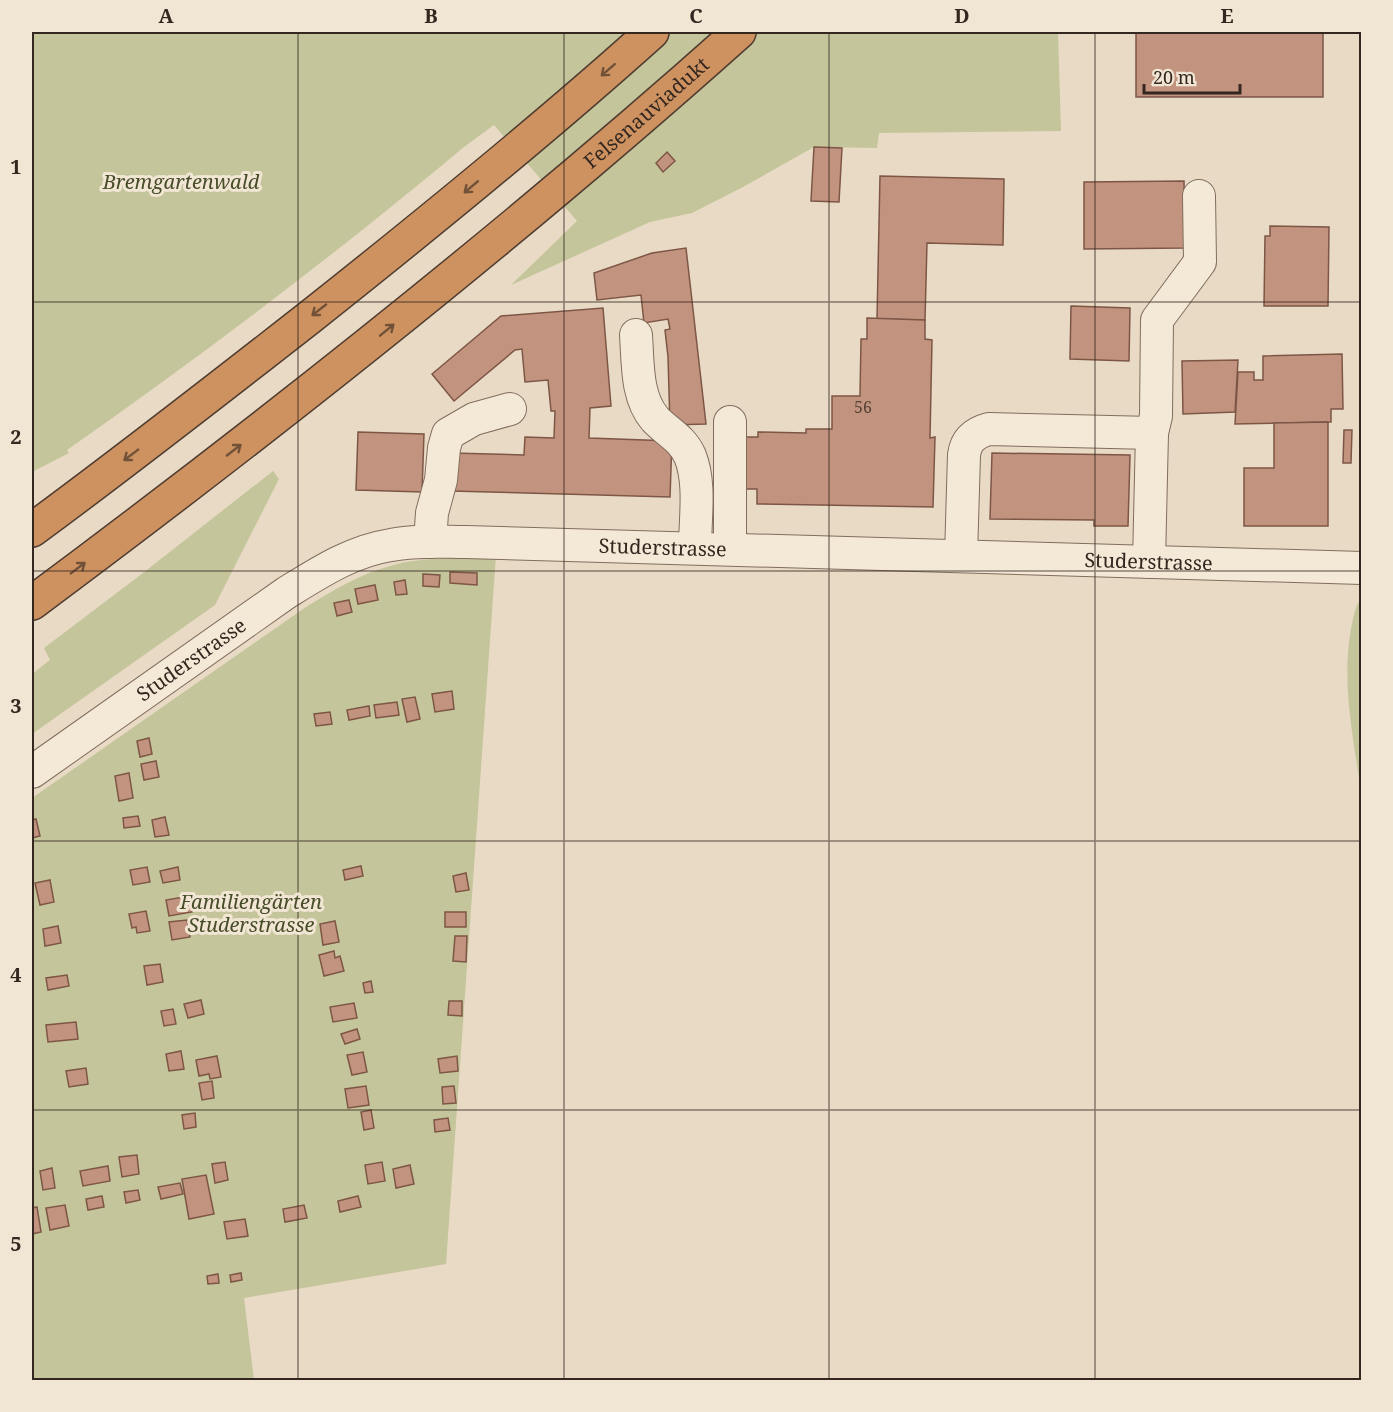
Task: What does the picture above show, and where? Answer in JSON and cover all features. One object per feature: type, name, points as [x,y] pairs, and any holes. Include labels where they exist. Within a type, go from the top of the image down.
[{"type":"highway","points":[[32,530],[178,420],[374,267],[516,150],[652,32]]},
{"type":"highway","name":"Felsenauviadukt","points":[[32,603],[288,409],[553,194],[739,32]]},
{"type":"street","points":[[1149,562],[1152,433],[1156,416],[1157,320],[1200,262],[1199,196]]},
{"type":"street","points":[[636,335],[642,393],[647,409],[657,422],[681,440],[690,456],[694,476],[695,548]]},
{"type":"street","points":[[430,542],[432,513],[441,480],[444,448],[448,434],[474,418],[510,409]]},
{"type":"street","points":[[730,422],[730,549]]},
{"type":"street","points":[[962,556],[964,455],[965,446],[974,435],[989,429],[1152,433]]},
{"type":"street","name":"Studerstrasse","points":[[32,772],[286,593],[328,567],[354,555],[392,544],[430,542],[695,548],[1362,568]]},
{"type":"green space","name":"Bremgartenwald","points":[[32,32],[1058,32],[1061,131],[879,133],[877,148],[814,147],[692,213],[650,222],[511,285],[577,221],[494,125],[269,303],[67,450],[69,453],[32,472]]},
{"type":"green space","points":[[273,471],[279,479],[215,605],[32,734],[32,674],[50,660],[44,648]]},
{"type":"green space","name":"Familiengärten Studerstrasse","points":[[496,555],[446,1264],[244,1298],[254,1380],[32,1380],[32,798],[306,607],[346,584],[379,569],[403,563]]},
{"type":"green space","points":[[1361,599],[1361,793],[1347,670],[1351,629]]},
{"type":"building","points":[[1136,32],[1323,32],[1323,97],[1136,97]]},
{"type":"building","points":[[814,147],[842,148],[839,202],[811,201]]},
{"type":"building","points":[[667,152],[675,161],[663,172],[656,163]]},
{"type":"building","points":[[880,176],[1004,179],[1003,245],[927,243],[925,320],[877,319]]},
{"type":"building","points":[[1184,181],[1185,248],[1084,249],[1084,182]]},
{"type":"building","points":[[1270,226],[1329,227],[1328,306],[1264,306],[1265,236],[1270,236]]},
{"type":"building","points":[[686,248],[706,424],[670,425],[665,330],[670,329],[668,319],[644,323],[641,295],[597,300],[594,273],[652,253]]},
{"type":"building","points":[[1071,306],[1130,308],[1129,361],[1070,359]]},
{"type":"building","points":[[603,308],[611,406],[590,408],[589,438],[672,441],[670,497],[451,491],[452,453],[524,455],[525,437],[554,438],[555,411],[551,411],[548,380],[525,382],[522,349],[515,350],[454,401],[432,374],[501,316]]},
{"type":"building","points":[[867,318],[925,320],[925,339],[932,340],[930,438],[935,437],[933,507],[757,504],[757,489],[738,489],[739,437],[758,437],[758,432],[806,433],[806,429],[832,429],[832,396],[860,396],[861,339],[867,339]]},
{"type":"building","points":[[1342,354],[1343,409],[1331,409],[1331,422],[1235,424],[1238,372],[1254,372],[1254,380],[1263,380],[1263,356]]},
{"type":"building","points":[[1238,360],[1235,412],[1183,414],[1182,361]]},
{"type":"building","points":[[1328,422],[1328,526],[1244,526],[1244,468],[1274,468],[1274,423]]},
{"type":"building","points":[[1344,430],[1352,430],[1351,463],[1343,463]]},
{"type":"building","points":[[358,432],[424,434],[422,492],[356,490]]},
{"type":"building","points":[[992,453],[1130,455],[1128,526],[1094,526],[1094,520],[990,519]]},
{"type":"building","points":[[450,572],[477,573],[477,585],[450,583]]},
{"type":"building","points":[[423,574],[440,575],[439,587],[423,586]]},
{"type":"building","points":[[405,580],[407,594],[396,595],[394,582]]},
{"type":"building","points":[[375,585],[378,600],[358,604],[355,589]]},
{"type":"building","points":[[349,600],[352,612],[337,616],[334,603]]},
{"type":"building","points":[[452,691],[454,709],[435,712],[432,694]]},
{"type":"building","points":[[415,697],[420,719],[407,722],[402,699]]},
{"type":"building","points":[[397,702],[399,715],[376,718],[374,705]]},
{"type":"building","points":[[369,706],[370,716],[349,720],[347,710]]},
{"type":"building","points":[[330,712],[332,724],[316,726],[314,714]]},
{"type":"building","points":[[149,738],[152,754],[140,757],[137,741]]},
{"type":"building","points":[[156,761],[159,777],[144,780],[141,764]]},
{"type":"building","points":[[129,773],[133,798],[119,801],[115,776]]},
{"type":"building","points":[[138,816],[140,826],[124,828],[123,818]]},
{"type":"building","points":[[165,817],[169,835],[155,837],[152,820]]},
{"type":"building","points":[[36,819],[40,836],[32,838],[32,820]]},
{"type":"building","points":[[361,866],[363,876],[345,880],[343,870]]},
{"type":"building","points":[[147,867],[150,882],[133,885],[130,870]]},
{"type":"building","points":[[178,867],[180,880],[163,883],[160,871]]},
{"type":"building","points":[[466,873],[469,890],[456,892],[453,876]]},
{"type":"building","points":[[50,880],[54,902],[40,905],[35,883]]},
{"type":"building","points":[[189,896],[192,912],[169,916],[166,900]]},
{"type":"building","points":[[146,911],[150,931],[137,933],[136,927],[132,928],[129,914]]},
{"type":"building","points":[[445,912],[466,912],[466,927],[445,927]]},
{"type":"building","points":[[187,920],[190,937],[172,940],[169,922]]},
{"type":"building","points":[[335,921],[339,942],[323,945],[320,924]]},
{"type":"building","points":[[58,926],[61,943],[45,946],[43,929]]},
{"type":"building","points":[[455,936],[467,936],[466,962],[453,961]]},
{"type":"building","points":[[334,951],[335,958],[340,956],[344,971],[324,976],[319,955]]},
{"type":"building","points":[[160,964],[163,982],[147,985],[144,966]]},
{"type":"building","points":[[67,975],[69,986],[48,990],[46,978]]},
{"type":"building","points":[[371,981],[373,992],[365,993],[363,983]]},
{"type":"building","points":[[201,1000],[204,1014],[188,1018],[184,1004]]},
{"type":"building","points":[[449,1001],[462,1001],[462,1016],[448,1015]]},
{"type":"building","points":[[354,1003],[357,1018],[333,1022],[330,1007]]},
{"type":"building","points":[[173,1009],[176,1024],[164,1026],[161,1011]]},
{"type":"building","points":[[76,1022],[78,1039],[48,1042],[46,1025]]},
{"type":"building","points":[[357,1029],[360,1039],[345,1044],[341,1034]]},
{"type":"building","points":[[181,1051],[184,1069],[169,1071],[166,1054]]},
{"type":"building","points":[[363,1052],[367,1072],[352,1075],[347,1055]]},
{"type":"building","points":[[217,1056],[221,1077],[210,1079],[209,1074],[199,1076],[196,1060]]},
{"type":"building","points":[[457,1056],[458,1071],[440,1073],[438,1059]]},
{"type":"building","points":[[86,1068],[88,1084],[69,1087],[66,1071]]},
{"type":"building","points":[[212,1081],[214,1098],[202,1100],[199,1083]]},
{"type":"building","points":[[366,1086],[369,1105],[348,1108],[345,1089]]},
{"type":"building","points":[[454,1086],[456,1103],[443,1104],[442,1087]]},
{"type":"building","points":[[371,1110],[374,1128],[364,1130],[361,1112]]},
{"type":"building","points":[[195,1113],[196,1127],[184,1129],[182,1115]]},
{"type":"building","points":[[448,1118],[450,1130],[435,1132],[434,1120]]},
{"type":"building","points":[[137,1155],[139,1174],[122,1177],[119,1157]]},
{"type":"building","points":[[225,1162],[228,1180],[215,1183],[212,1164]]},
{"type":"building","points":[[382,1162],[385,1181],[368,1184],[365,1165]]},
{"type":"building","points":[[410,1165],[414,1184],[396,1188],[393,1169]]},
{"type":"building","points":[[108,1166],[110,1181],[83,1186],[80,1171]]},
{"type":"building","points":[[52,1168],[55,1188],[43,1190],[40,1171]]},
{"type":"building","points":[[206,1175],[214,1214],[189,1219],[182,1179]]},
{"type":"building","points":[[180,1183],[183,1194],[161,1199],[158,1187]]},
{"type":"building","points":[[138,1190],[140,1200],[126,1203],[124,1192]]},
{"type":"building","points":[[102,1196],[104,1207],[88,1210],[86,1199]]},
{"type":"building","points":[[358,1196],[361,1207],[340,1212],[338,1201]]},
{"type":"building","points":[[65,1205],[69,1226],[50,1230],[46,1208]]},
{"type":"building","points":[[304,1205],[307,1218],[285,1222],[283,1209]]},
{"type":"building","points":[[37,1207],[41,1232],[32,1234],[32,1208]]},
{"type":"building","points":[[245,1219],[248,1236],[227,1239],[224,1222]]},
{"type":"building","points":[[241,1273],[242,1280],[231,1282],[230,1275]]},
{"type":"building","points":[[218,1274],[219,1283],[208,1284],[207,1276]]}]
